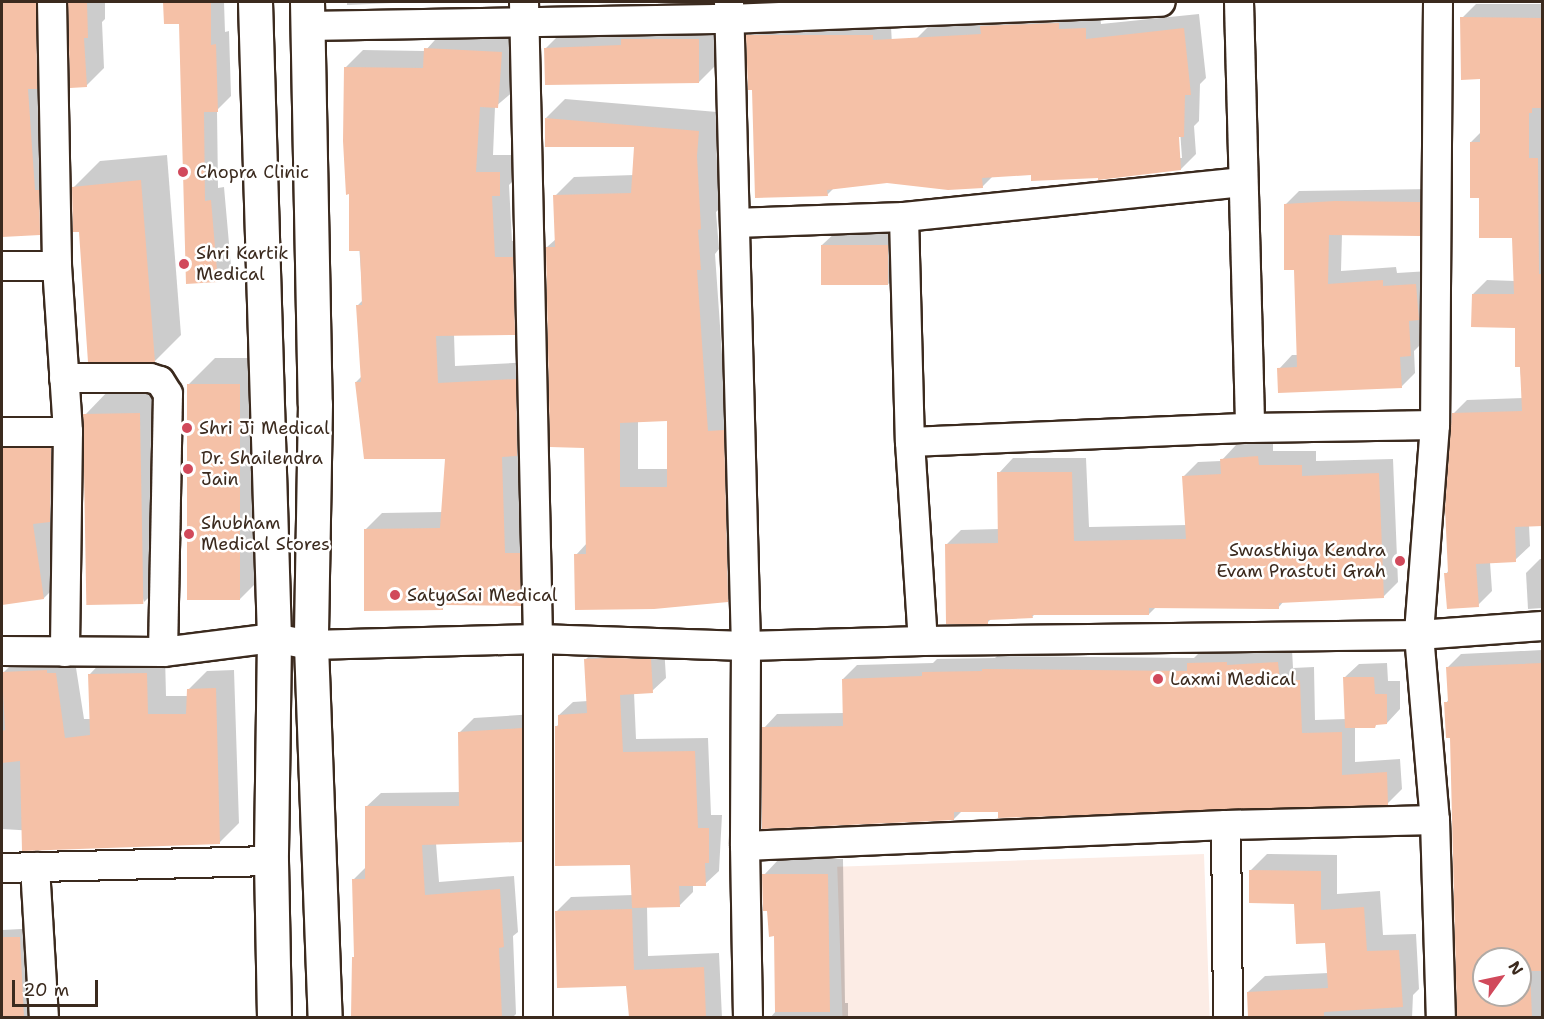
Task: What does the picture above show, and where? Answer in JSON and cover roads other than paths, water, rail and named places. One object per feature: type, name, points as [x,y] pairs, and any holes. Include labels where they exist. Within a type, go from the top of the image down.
[{"type":"main road","points":[[255,2],[274,639],[271,861],[273,1017]]},
{"type":"main road","points":[[307,14],[315,404],[311,645],[326,1017]]},
{"type":"street","points":[[52,2],[57,266],[68,432],[64,652]]},
{"type":"street","points":[[307,14],[729,10],[1161,2]]},
{"type":"street","points":[[1239,2],[1250,428]]},
{"type":"street","points":[[1438,2],[1435,425],[1419,635],[1435,820],[1441,1017]]},
{"type":"street","points":[[729,10],[746,646],[745,846],[748,1017]]},
{"type":"street","points":[[524,12],[538,639],[538,1017]]},
{"type":"street","points":[[735,223],[904,217],[1242,182]]},
{"type":"street","points":[[904,217],[910,442],[923,641]]},
{"type":"street","points":[[2,266],[57,266]]},
{"type":"street","points":[[64,378],[150,378],[160,381],[168,394],[163,652]]},
{"type":"street","points":[[910,442],[1250,428],[1435,425]]},
{"type":"street","points":[[2,432],[68,432]]},
{"type":"street","points":[[2,651],[163,652],[274,639],[311,645],[538,639],[746,646],[923,641],[1419,635],[1542,626]]},
{"type":"street","points":[[745,846],[1226,825],[1435,820]]},
{"type":"street","points":[[1226,825],[1228,1017]]},
{"type":"street","points":[[2,868],[271,861]]},
{"type":"street","points":[[35,867],[44,1017]]},
{"type":"place","name":"Chopra Clinic","points":[[183,172]]},
{"type":"place","name":"Shri Kartik Medical","points":[[184,264]]},
{"type":"place","name":"Shri Ji Medical","points":[[187,428]]},
{"type":"place","name":"Dr. Shailendra Jain","points":[[188,469]]},
{"type":"place","name":"Shubham Medical Stores","points":[[189,534]]},
{"type":"place","name":"Swasthiya Kendra Evam Prastuti Grah","points":[[1400,561]]},
{"type":"place","name":"SatyaSai Medical","points":[[395,595]]},
{"type":"place","name":"Laxmi Medical","points":[[1158,679]]}]
